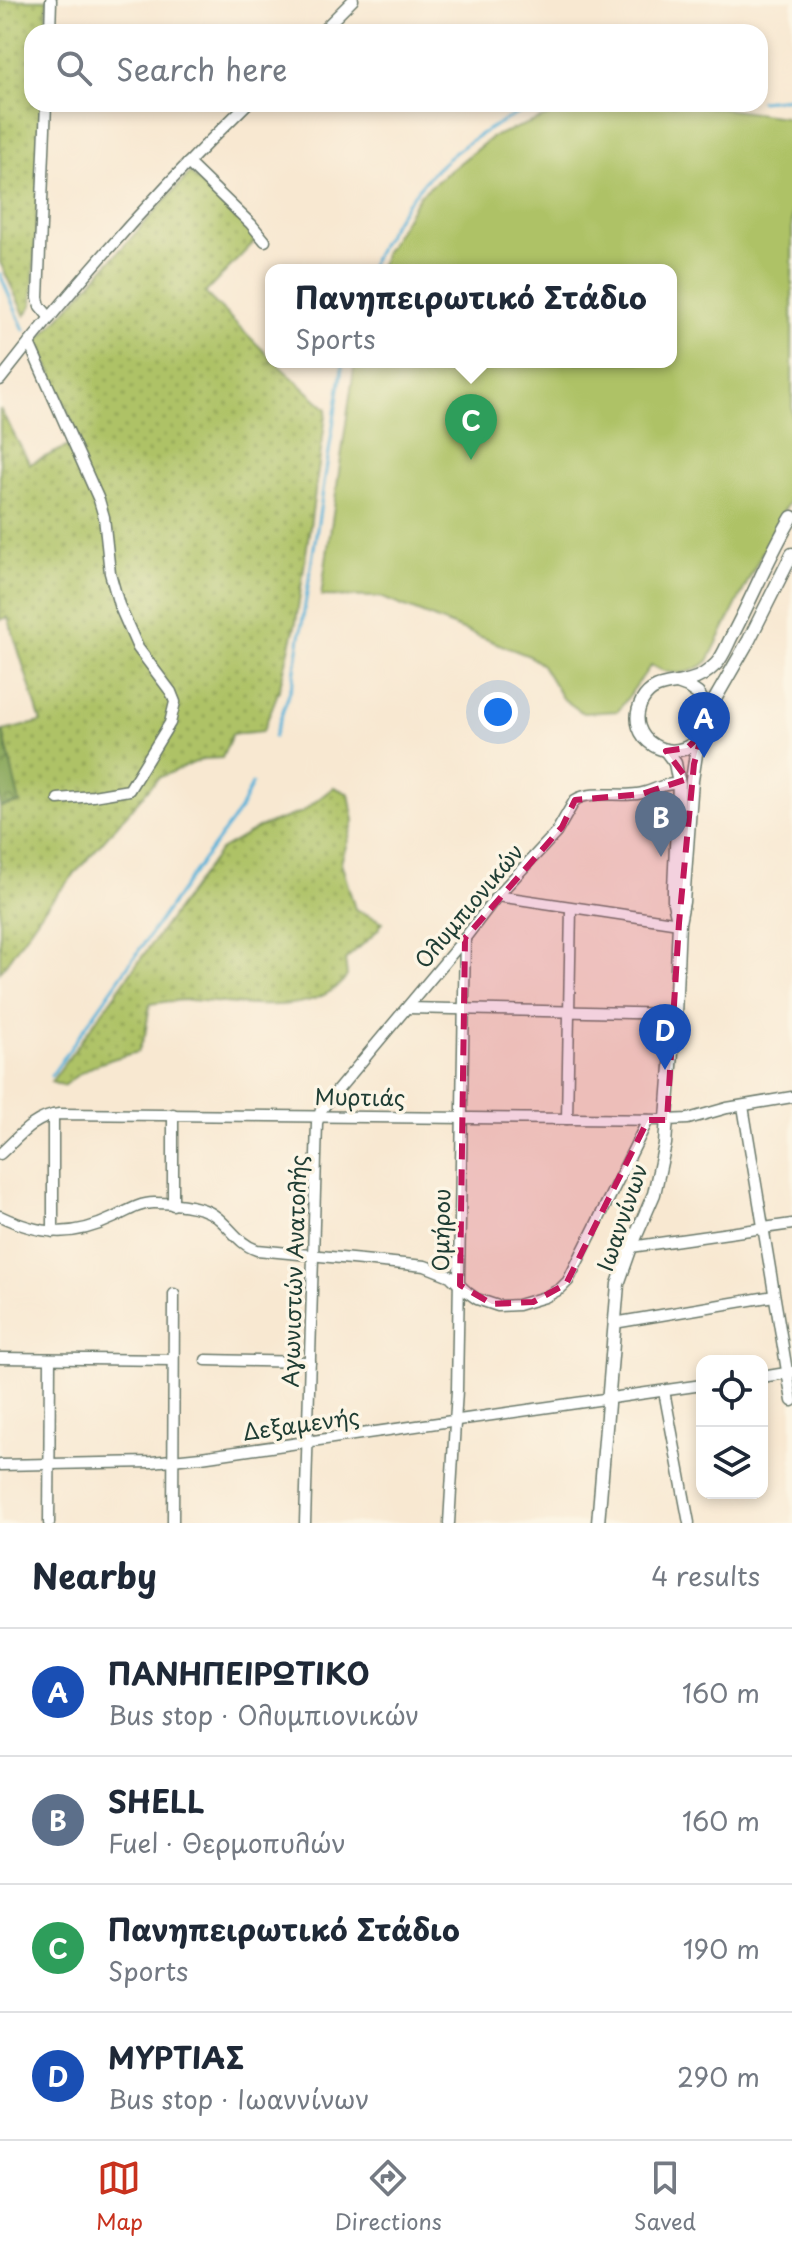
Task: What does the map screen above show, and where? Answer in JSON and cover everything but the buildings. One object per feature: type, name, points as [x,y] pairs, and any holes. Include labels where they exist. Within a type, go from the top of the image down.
[{"type":"main road","points":[[702,734],[696,743],[687,748],[666,751],[655,747],[640,729],[640,706],[654,688],[696,678],[718,662],[792,517]]},
{"type":"main road","points":[[707,713],[749,640],[792,554]]},
{"type":"main road","points":[[677,683],[698,694],[707,713],[694,764],[679,923]]},
{"type":"main road","points":[[666,751],[675,763],[679,784],[674,888],[679,923]]},
{"type":"main road","name":"Ιωαννίνων","points":[[598,1523],[618,1284],[651,1204],[663,1157],[679,923]]},
{"type":"street","points":[[50,24],[51,0]]},
{"type":"street","points":[[329,24],[353,0]]},
{"type":"street","points":[[46,112],[38,298],[40,306],[50,318]]},
{"type":"street","points":[[0,380],[146,207],[239,112]]},
{"type":"street","points":[[188,163],[265,241]]},
{"type":"street","points":[[29,343],[99,500],[104,517],[111,580],[124,619],[138,648],[175,702],[170,723],[129,790],[58,799]]},
{"type":"street","name":"Ολυμπιονικών","points":[[318,1116],[497,896],[562,827],[577,798],[642,794],[659,786],[679,784]]},
{"type":"street","points":[[497,896],[679,923]]},
{"type":"street","points":[[567,1119],[571,908]]},
{"type":"street","name":"Ομήρου","points":[[449,1523],[460,1285],[465,938]]},
{"type":"street","points":[[408,1008],[675,1014]]},
{"type":"street","name":"Μυρτιάς","points":[[53,1115],[667,1120],[688,1119],[792,1097]]},
{"type":"street","points":[[743,1106],[774,1296],[790,1373],[792,1401]]},
{"type":"street","points":[[173,1114],[173,1205]]},
{"type":"street","points":[[0,1154],[34,1123],[53,1115],[53,1232]]},
{"type":"street","name":"Αγωνιστών Ανατολής","points":[[305,1523],[318,1116]]},
{"type":"street","points":[[0,1216],[33,1229],[53,1232],[99,1224],[146,1203],[204,1210],[252,1248],[425,1266],[443,1272],[477,1299],[505,1306],[533,1302],[563,1287],[571,1276],[648,1120]]},
{"type":"street","points":[[631,1247],[792,1224]]},
{"type":"street","points":[[173,1523],[174,1294]]},
{"type":"street","points":[[614,1323],[774,1296]]},
{"type":"street","points":[[0,1358],[173,1360]]},
{"type":"street","points":[[49,1523],[50,1359]]},
{"type":"street","points":[[206,1360],[310,1362]]},
{"type":"street","points":[[768,1376],[790,1373]]},
{"type":"street","name":"Δεξαμενής","points":[[0,1465],[173,1460],[696,1386]]},
{"type":"street","points":[[664,1391],[689,1523]]},
{"type":"highlighted area","points":[[702,734],[694,764],[679,923],[667,1120],[648,1120],[566,1284],[533,1302],[492,1304],[460,1285],[465,938],[562,827],[575,800],[642,794],[687,779],[666,751],[687,748]]},
{"type":"green space","points":[[0,0],[47,0],[46,24],[24,24],[24,112],[42,112],[32,305],[25,316],[0,262]]},
{"type":"green space","points":[[559,112],[747,112],[792,118],[792,498],[708,661],[694,670],[680,673],[665,672],[651,665],[618,711],[583,713],[562,698],[542,665],[529,656],[380,597],[321,596],[354,368],[677,368],[677,264],[381,264],[385,252],[420,195],[492,137]]},
{"type":"green space","points":[[190,173],[258,238],[205,293],[265,352],[265,368],[282,368],[327,409],[296,622],[279,690],[263,731],[232,734],[222,758],[203,759],[158,778],[44,909],[0,972],[0,807],[19,803],[3,731],[41,722],[8,617],[0,620],[0,409],[30,464],[80,441],[38,341]]},
{"type":"green space","points":[[3,731],[20,803],[0,807],[0,732]]},
{"type":"green space","points":[[334,787],[349,794],[354,821],[341,862],[355,909],[383,922],[345,960],[347,976],[333,990],[316,999],[295,1003],[250,1005],[188,1000],[150,1004],[145,1035],[138,1052],[98,1064],[63,1086],[51,1082],[220,850],[260,827],[302,812]]},
{"type":"waterway","points":[[768,100],[792,98]]},
{"type":"waterway","points":[[371,264],[400,214],[437,169],[482,133],[523,112]]},
{"type":"waterway","points":[[0,274],[24,330]]},
{"type":"waterway","points":[[274,737],[293,682],[342,368]]},
{"type":"waterway","points":[[51,1076],[240,810],[252,784]]},
{"type":"place","name":"Πανηπειρωτικό Στάδιο","points":[[471,460]]},
{"type":"place","name":"ΠΑΝΗΠΕΙΡΩΤΙΚΟ","points":[[704,758]]},
{"type":"place","name":"SHELL","points":[[661,857]]},
{"type":"place","name":"ΜΥΡΤΙΑΣ","points":[[665,1070]]}]
